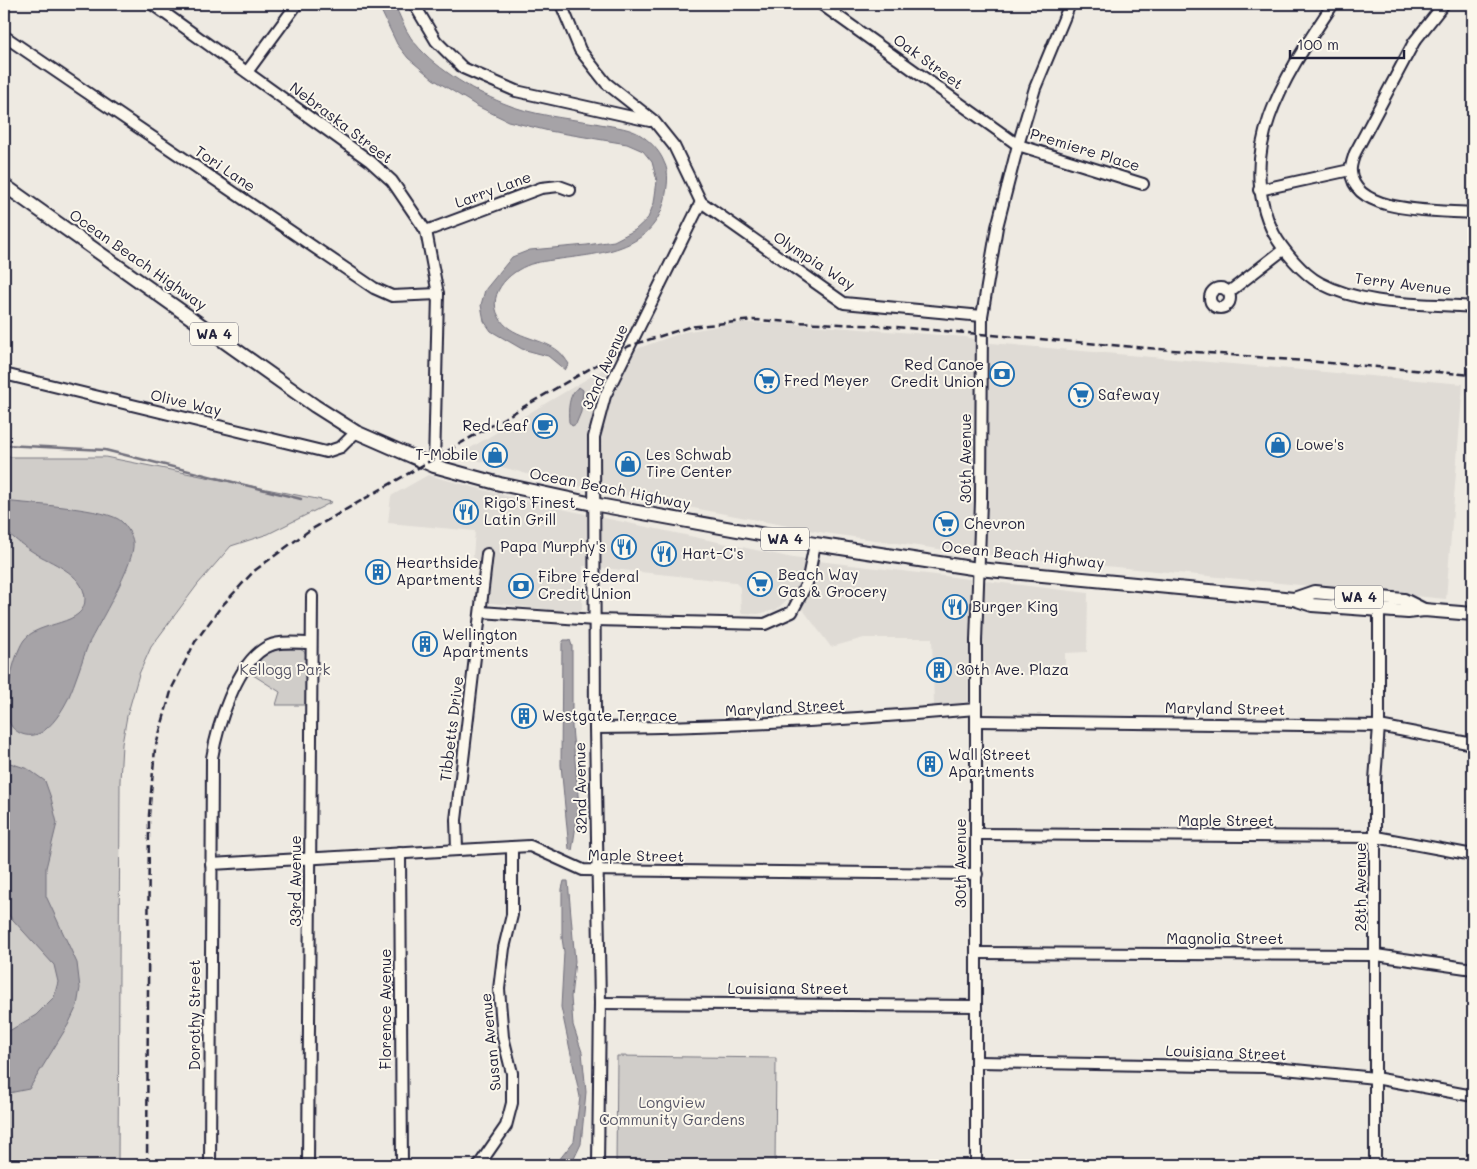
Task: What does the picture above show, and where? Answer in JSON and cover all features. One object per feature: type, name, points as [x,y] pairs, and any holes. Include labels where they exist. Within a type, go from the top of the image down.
[{"type":"main road","name":"Ocean Beach Highway","points":[[4,185],[315,406],[356,432],[434,466],[500,484],[593,504],[815,544],[978,569],[1294,599],[1312,605],[1408,612],[1424,610],[1473,614]]},
{"type":"main road","name":"Ocean Beach Highway","points":[[1294,599],[1314,592],[1404,600],[1424,610]]},
{"type":"street","name":"Nebraska Street","points":[[152,4],[370,161],[392,181],[426,230],[438,294],[434,466]]},
{"type":"street","points":[[247,72],[297,4]]},
{"type":"street","points":[[414,4],[436,41],[463,68],[516,91],[654,121]]},
{"type":"street","points":[[561,4],[580,50],[601,77],[654,121],[674,146],[701,202]]},
{"type":"street","name":"Oak Street","points":[[821,4],[1018,145]]},
{"type":"street","name":"30th Avenue","points":[[976,1165],[976,709],[981,501],[982,316],[997,227],[1018,145],[1035,88],[1070,4]]},
{"type":"street","name":"Terry Avenue","points":[[1333,4],[1277,97],[1261,143],[1259,190],[1266,218],[1283,250],[1319,283],[1350,295],[1377,300],[1473,307]]},
{"type":"street","points":[[1444,4],[1414,42],[1355,153],[1350,170],[1354,184],[1364,197],[1384,205],[1473,213]]},
{"type":"street","name":"Tori Lane","points":[[4,36],[374,288],[392,296],[438,294]]},
{"type":"street","name":"Premiere Place","points":[[1018,145],[1143,184]]},
{"type":"street","points":[[1259,190],[1350,170]]},
{"type":"street","name":"Larry Lane","points":[[426,230],[541,188],[559,186],[570,190]]},
{"type":"street","name":"Olympia Way","points":[[701,202],[844,303],[982,316]]},
{"type":"street","name":"32nd Avenue","points":[[598,1165],[600,1003],[595,728],[594,437],[605,396],[701,202]]},
{"type":"street","points":[[1229,292],[1283,250]]},
{"type":"street","name":"Olive Way","points":[[4,374],[326,452],[341,447],[356,432]]},
{"type":"street","points":[[481,612],[595,620],[765,624],[792,612],[807,583],[815,544]]},
{"type":"street","name":"Tibbetts Drive","points":[[457,849],[456,820],[488,554]]},
{"type":"street","name":"33rd Avenue","points":[[308,1165],[312,596]]},
{"type":"street","name":"28th Avenue","points":[[1375,1165],[1376,780],[1379,726],[1379,610]]},
{"type":"street","name":"Dorothy Street","points":[[210,1165],[212,758],[224,708],[249,664],[265,648],[281,643],[311,643]]},
{"type":"street","name":"Maryland Street","points":[[595,728],[695,727],[838,721],[976,709]]},
{"type":"street","name":"Maryland Street","points":[[976,721],[1379,726],[1473,744]]},
{"type":"street","name":"Maple Street","points":[[976,834],[1376,837],[1473,855]]},
{"type":"street","name":"Maple Street","points":[[211,864],[530,846],[582,870],[977,874]]},
{"type":"street","name":"Susan Avenue","points":[[479,1165],[506,1126],[512,1103],[512,1073],[503,1037],[500,989],[504,948],[512,915],[512,847]]},
{"type":"street","name":"Florence Avenue","points":[[400,853],[402,1165]]},
{"type":"street","name":"Magnolia Street","points":[[976,952],[1376,955],[1473,969]]},
{"type":"street","name":"Louisiana Street","points":[[600,1003],[975,1006]]},
{"type":"street","name":"Louisiana Street","points":[[976,1062],[1265,1067],[1375,1078],[1473,1096]]},
{"type":"shaded area","points":[[378,4],[394,4],[411,38],[419,48],[440,67],[465,84],[514,107],[548,116],[629,130],[643,136],[662,158],[666,166],[667,175],[665,199],[657,219],[645,233],[630,243],[612,250],[527,266],[510,276],[498,290],[496,308],[504,324],[518,333],[559,351],[569,364],[565,370],[548,356],[522,349],[491,331],[484,321],[481,305],[485,290],[512,257],[530,250],[614,241],[635,230],[648,218],[654,203],[657,181],[652,162],[643,151],[627,144],[549,131],[508,121],[477,106],[433,79],[408,58],[397,44]]},
{"type":"shaded area","points":[[736,323],[782,323],[966,337],[991,343],[1463,384],[1446,599],[960,552],[825,533],[556,482],[462,456],[462,453],[639,348],[684,332]]},
{"type":"shaded area","points":[[579,387],[583,390],[581,412],[576,424],[572,426],[569,422],[569,403],[573,393]]},
{"type":"shaded area","points":[[428,475],[529,502],[793,558],[1088,593],[1087,652],[1065,653],[1065,675],[968,675],[968,702],[934,706],[932,638],[864,638],[831,647],[792,595],[776,610],[758,614],[741,613],[740,587],[735,582],[583,566],[582,609],[578,613],[474,601],[478,566],[473,556],[475,531],[388,523],[391,496]]},
{"type":"shaded area","points":[[4,501],[102,513],[122,522],[126,526],[133,542],[129,564],[88,645],[66,703],[59,715],[49,726],[41,733],[32,735],[22,734],[12,727],[7,709],[9,684],[20,647],[31,634],[78,614],[83,607],[85,598],[83,589],[72,575],[29,549],[4,529]]},
{"type":"shaded area","points":[[564,640],[570,640],[572,646],[572,727],[579,806],[572,851],[569,849],[561,765],[562,643]]},
{"type":"shaded area","points":[[4,761],[28,769],[45,781],[51,798],[57,823],[46,868],[46,896],[77,963],[80,988],[77,1006],[68,1025],[29,1089],[4,1094],[4,1034],[36,1015],[54,997],[58,982],[54,965],[4,910]]},
{"type":"shaded area","points":[[564,881],[568,881],[575,961],[571,997],[573,1025],[582,1052],[586,1092],[581,1144],[571,1165],[555,1165],[574,1141],[580,1097],[561,1007],[564,952],[562,938],[562,889]]},
{"type":"green space","points":[[4,457],[105,457],[332,502],[268,534],[231,546],[198,584],[151,647],[139,674],[127,716],[122,744],[120,781],[118,1165],[4,1165]]},
{"type":"green space","name":"Kellogg Park","points":[[278,649],[300,649],[306,653],[306,705],[276,705],[280,692],[250,673],[264,655]]},
{"type":"green space","name":"Longview Community Gardens","points":[[617,1056],[776,1058],[775,1165],[616,1165]]},
{"type":"waterway","points":[[4,445],[105,450],[301,499]]},
{"type":"railway","points":[[147,1165],[149,815],[155,749],[172,688],[195,642],[220,608],[254,571],[307,532],[629,346],[689,327],[753,320],[883,326],[1473,375]]},
{"type":"place","name":"Red Canoe Credit Union","points":[[1002,374]]},
{"type":"place","name":"Fred Meyer","points":[[767,381]]},
{"type":"place","name":"Safeway","points":[[1081,395]]},
{"type":"place","name":"Red Leaf","points":[[545,426]]},
{"type":"place","name":"Lowe's","points":[[1278,445]]},
{"type":"place","name":"T-Mobile","points":[[495,455]]},
{"type":"place","name":"Les Schwab Tire Center","points":[[628,464]]},
{"type":"place","name":"Rigo's Finest Latin Grill","points":[[466,512]]},
{"type":"place","name":"Chevron","points":[[946,524]]},
{"type":"place","name":"Papa Murphy's","points":[[624,547]]},
{"type":"place","name":"Hart-C's","points":[[664,554]]},
{"type":"place","name":"Hearthside Apartments","points":[[378,572]]},
{"type":"place","name":"Beach Way Gas & Grocery","points":[[760,584]]},
{"type":"place","name":"Fibre Federal Credit Union","points":[[521,586]]},
{"type":"place","name":"Burger King","points":[[955,607]]},
{"type":"place","name":"Wellington Apartments","points":[[425,644]]},
{"type":"place","name":"30th Ave. Plaza","points":[[939,670]]},
{"type":"place","name":"Westgate Terrace","points":[[524,716]]},
{"type":"place","name":"Wall Street Apartments","points":[[930,764]]}]
